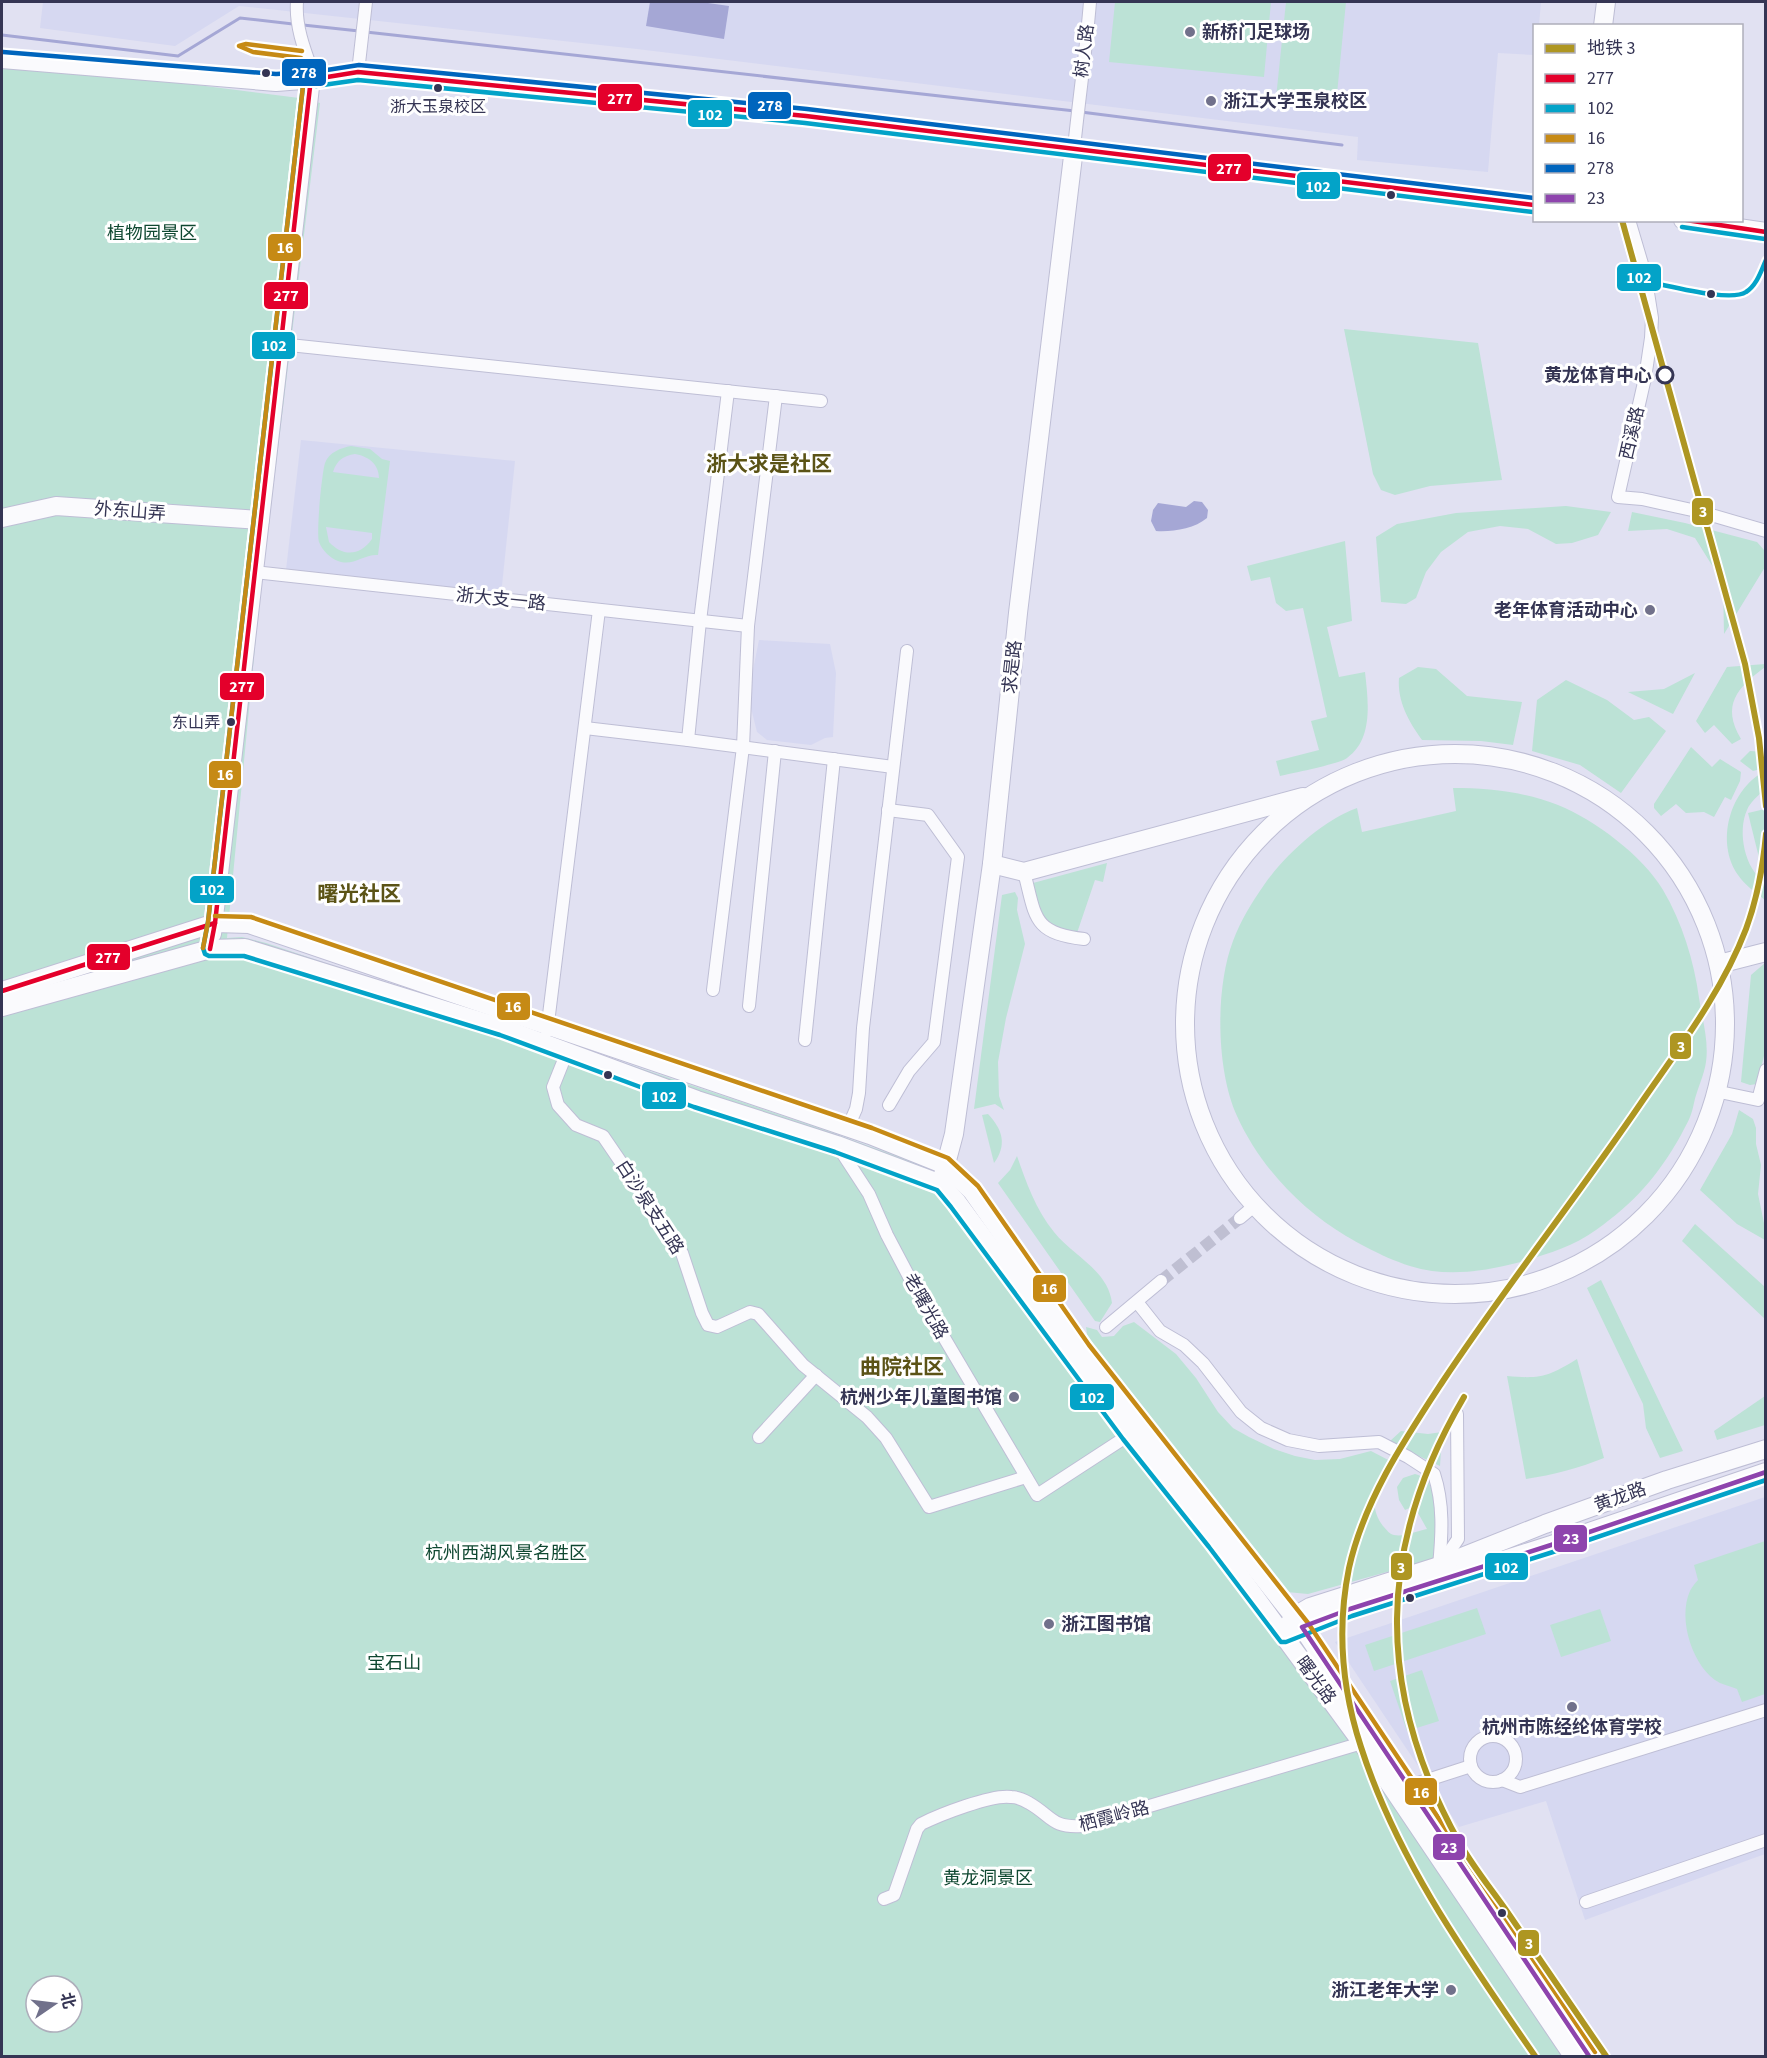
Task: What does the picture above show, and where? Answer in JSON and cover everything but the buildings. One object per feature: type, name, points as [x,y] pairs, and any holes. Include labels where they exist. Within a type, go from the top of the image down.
[{"type":"main road","points":[[1603,24],[1606,2]]},
{"type":"main road","points":[[2,59],[276,82],[358,72],[1075,140],[1533,205]]},
{"type":"main road","points":[[210,949],[215,923],[310,87],[315,79]]},
{"type":"main road","name":"求是路","points":[[941,1184],[954,1134],[992,864],[1018,614],[1075,140]]},
{"type":"main road","points":[[1697,222],[1766,232]]},
{"type":"main road","name":"外东山弄","points":[[2,518],[56,506],[260,520]]},
{"type":"main road","points":[[992,864],[1024,872],[1310,796],[1407,759],[1449,754],[1514,759],[1554,770],[1595,792],[1625,813],[1640,828],[1671,866],[1698,905],[1719,964],[1725,1017],[1716,1091],[1709,1115],[1680,1175],[1650,1214],[1591,1257],[1530,1286],[1483,1294],[1432,1294],[1394,1288],[1352,1273],[1307,1251],[1275,1228],[1246,1213],[1196,1101],[1184,1044],[1185,985],[1196,949],[1218,894],[1251,842],[1310,796]]},
{"type":"main road","name":"曙光路","points":[[2,991],[215,923],[249,924],[848,1127],[945,1165],[972,1191],[1083,1349],[1297,1622],[1589,2056]]},
{"type":"main road","name":"曙光路","points":[[2,1007],[210,949],[245,948],[502,1028],[697,1100],[837,1145],[941,1184],[957,1202],[1129,1435],[1215,1542],[1362,1743],[1573,2056]]},
{"type":"main road","points":[[1719,964],[1766,952]]},
{"type":"main road","name":"黄龙路","points":[[1297,1622],[1310,1607],[1439,1566],[1545,1524],[1683,1475],[1766,1449]]},
{"type":"main road","name":"黄龙路","points":[[1297,1622],[1350,1609],[1551,1545],[1766,1472]]},
{"type":"main road","points":[[1683,1475],[1677,1482],[1677,1490],[1682,1495],[1692,1497]]},
{"type":"main road","points":[[1283,1635],[1297,1622]]},
{"type":"street","points":[[297,2],[297,17],[315,79]]},
{"type":"street","points":[[358,72],[366,2]]},
{"type":"street","name":"树人路","points":[[1080,87],[1084,2]]},
{"type":"street","name":"树人路","points":[[1080,87],[1090,2]]},
{"type":"street","points":[[1075,140],[1080,87]]},
{"type":"street","name":"西溪路","points":[[1630,222],[1645,274],[1652,318],[1645,378],[1618,497],[1642,499],[1701,512],[1766,531]]},
{"type":"street","points":[[280,344],[821,401]]},
{"type":"street","points":[[688,740],[728,391]]},
{"type":"street","points":[[713,990],[743,747],[748,626],[776,396]]},
{"type":"street","name":"浙大支一路","points":[[254,572],[748,626]]},
{"type":"street","points":[[543,1043],[549,1026],[599,610]]},
{"type":"street","points":[[848,1127],[856,1109],[859,1093],[863,1028],[906,651]]},
{"type":"street","points":[[585,728],[893,767]]},
{"type":"street","points":[[749,1006],[775,751]]},
{"type":"street","points":[[806,1040],[834,759]]},
{"type":"street","points":[[888,810],[928,815],[958,857],[934,1042],[909,1071],[889,1105]]},
{"type":"street","points":[[1024,872],[1035,915],[1041,925],[1057,935],[1084,939]]},
{"type":"street","name":"白沙泉支五路","points":[[567,1052],[553,1087],[558,1105],[576,1125],[603,1136],[682,1253],[708,1325],[717,1327],[750,1312],[758,1314],[803,1365],[816,1376]]},
{"type":"street","points":[[1716,1091],[1758,1100],[1766,1070]]},
{"type":"street","name":"老曙光路","points":[[837,1145],[869,1194],[887,1235],[916,1290],[1037,1495],[1129,1435]]},
{"type":"street","points":[[1106,1327],[1161,1281]]},
{"type":"street","points":[[1137,1302],[1160,1331],[1184,1345],[1203,1363],[1240,1412],[1261,1428],[1288,1440],[1319,1446],[1378,1442],[1408,1457],[1434,1474],[1441,1505],[1442,1542],[1439,1566]]},
{"type":"street","points":[[759,1437],[816,1376],[867,1417],[886,1438],[929,1507],[1026,1477]]},
{"type":"street","points":[[1439,1566],[1458,1539],[1457,1414]]},
{"type":"street","points":[[1502,1780],[1513,1770],[1516,1755],[1509,1742],[1502,1737],[1495,1735],[1480,1739],[1471,1751],[1471,1766],[1474,1773],[1487,1781],[1502,1780],[1520,1787],[1764,1714]]},
{"type":"street","name":"栖霞岭路","points":[[884,1899],[894,1895],[917,1829],[921,1824],[987,1800],[1012,1797],[1028,1803],[1055,1823],[1065,1827],[1082,1826],[1362,1743]]},
{"type":"street","points":[[1409,1786],[1471,1766]]},
{"type":"street","points":[[1586,1902],[1766,1840]]},
{"type":"shaded area","name":"浙江大学玉泉校区","points":[[43,2],[1541,2],[1539,24],[1533,24],[1533,55],[1498,53],[1488,172],[1357,160],[1358,137],[637,49],[239,6],[175,46],[40,28]]},
{"type":"shaded area","points":[[301,440],[515,461],[501,595],[286,570]]},
{"type":"shaded area","points":[[759,640],[830,644],[836,673],[833,737],[811,745],[767,740],[757,732],[751,708],[750,685]]},
{"type":"shaded area","name":"杭州市陈经纶体育学校","points":[[1765,1497],[1765,1854],[1585,1920],[1546,1801],[1459,1827],[1335,1642]]},
{"type":"green space","name":"新桥门足球场","points":[[1115,2],[1271,2],[1264,77],[1109,62]]},
{"type":"green space","points":[[1286,2],[1346,2],[1336,104],[1276,98]]},
{"type":"green space","name":"杭州西湖风景名胜区","points":[[2,60],[307,99],[320,103],[259,605],[227,938],[242,937],[266,943],[825,1130],[927,1167],[951,1182],[962,1193],[1579,2056],[2,2056]]},
{"type":"green space","points":[[1344,329],[1478,343],[1502,480],[1430,486],[1395,495],[1381,490],[1373,474]]},
{"type":"green space","points":[[351,446],[370,449],[382,459],[390,461],[378,555],[343,562],[332,558],[322,548],[319,542],[318,527],[325,463],[332,453]],"holes":[[[355,454],[372,462],[379,473],[379,478],[333,472],[341,459]],[[326,527],[372,533],[372,539],[362,549],[346,552],[329,542]]]},
{"type":"green space","points":[[1566,506],[1611,512],[1598,535],[1572,543],[1556,544],[1528,529],[1500,526],[1468,532],[1441,552],[1426,572],[1416,598],[1406,604],[1381,602],[1376,537],[1397,524],[1456,513]]},
{"type":"green space","points":[[1632,512],[1757,542],[1764,550],[1765,567],[1724,634],[1723,583],[1695,538],[1667,529],[1628,531]]},
{"type":"green space","points":[[1345,541],[1352,621],[1327,627],[1339,677],[1365,672],[1368,707],[1365,730],[1356,750],[1347,758],[1326,766],[1280,776],[1276,761],[1319,750],[1311,721],[1327,717],[1303,608],[1286,611],[1276,603],[1270,577],[1251,581],[1247,566]]},
{"type":"green space","points":[[1765,664],[1765,667],[1740,690],[1732,707],[1735,727],[1741,739],[1732,744],[1714,725],[1705,733],[1696,721],[1727,667]]},
{"type":"green space","points":[[1418,667],[1436,669],[1467,696],[1522,702],[1513,745],[1481,741],[1422,740],[1405,711],[1399,687],[1399,678]]},
{"type":"green space","points":[[1695,673],[1673,714],[1628,692],[1664,689]]},
{"type":"green space","points":[[1566,680],[1607,700],[1634,720],[1649,717],[1666,731],[1621,793],[1580,765],[1532,751],[1537,700]]},
{"type":"green space","points":[[1691,747],[1712,767],[1720,759],[1741,772],[1740,781],[1731,800],[1725,797],[1714,817],[1704,812],[1686,813],[1676,804],[1661,816],[1654,808],[1654,804]]},
{"type":"green space","points":[[1750,751],[1765,752],[1765,768],[1753,771],[1740,761]]},
{"type":"green space","points":[[1765,771],[1765,789],[1748,807],[1744,819],[1743,839],[1752,869],[1765,882],[1765,900],[1738,875],[1731,862],[1727,832],[1735,803],[1743,790]]},
{"type":"green space","points":[[1453,788],[1507,792],[1558,805],[1587,820],[1617,840],[1643,864],[1663,890],[1686,942],[1697,984],[1707,1046],[1705,1067],[1692,1112],[1681,1135],[1654,1176],[1622,1210],[1588,1236],[1562,1248],[1502,1266],[1455,1272],[1421,1269],[1388,1258],[1329,1225],[1297,1199],[1257,1152],[1237,1116],[1225,1076],[1220,1029],[1223,982],[1233,941],[1255,898],[1283,862],[1318,830],[1357,808],[1362,832],[1456,811]]},
{"type":"green space","points":[[1765,809],[1766,878],[1764,878],[1748,813]]},
{"type":"green space","points":[[1107,863],[1103,882],[1095,880],[1077,933],[1055,927],[1046,920],[1038,905],[1033,883]]},
{"type":"green space","points":[[1015,892],[1018,898],[1017,910],[1025,944],[1006,1018],[998,1062],[999,1096],[1004,1110],[995,1104],[974,1109],[1002,895]]},
{"type":"green space","points":[[1765,963],[1765,1052],[1757,1084],[1750,1085],[1741,1082],[1751,975]]},
{"type":"green space","points":[[1739,1110],[1753,1119],[1756,1128],[1756,1144],[1761,1165],[1758,1194],[1765,1228],[1765,1240],[1737,1224],[1700,1190],[1732,1134]]},
{"type":"green space","points":[[988,1114],[1002,1138],[1001,1150],[994,1163],[982,1115]]},
{"type":"green space","points":[[1017,1156],[1032,1195],[1054,1232],[1097,1272],[1109,1291],[1112,1303],[1100,1322],[1095,1321],[998,1183],[1010,1170]]},
{"type":"green space","points":[[1695,1224],[1765,1287],[1765,1319],[1682,1241]]},
{"type":"green space","points":[[1601,1280],[1683,1451],[1660,1458],[1646,1428],[1643,1404],[1587,1288]]},
{"type":"green space","points":[[1134,1322],[1176,1354],[1196,1378],[1218,1412],[1233,1428],[1249,1437],[1274,1449],[1315,1460],[1340,1459],[1371,1451],[1396,1464],[1379,1485],[1375,1501],[1378,1518],[1391,1534],[1402,1535],[1427,1529],[1414,1506],[1405,1510],[1399,1500],[1397,1487],[1403,1478],[1415,1474],[1424,1478],[1430,1485],[1434,1500],[1437,1558],[1308,1594],[1287,1592],[1089,1349],[1086,1327],[1097,1330],[1102,1337],[1114,1336],[1123,1326]]},
{"type":"green space","points":[[1577,1359],[1604,1458],[1566,1471],[1526,1479],[1507,1376],[1536,1377],[1558,1370]]},
{"type":"green space","points":[[1765,1396],[1765,1425],[1717,1440],[1714,1431]]},
{"type":"green space","points":[[1401,1431],[1428,1434],[1442,1432],[1440,1466],[1389,1442]]},
{"type":"green space","points":[[1765,1541],[1765,1694],[1742,1702],[1737,1689],[1720,1683],[1710,1676],[1695,1655],[1687,1629],[1686,1602],[1698,1580],[1694,1565]]},
{"type":"green space","points":[[1477,1608],[1486,1634],[1374,1671],[1365,1645]]},
{"type":"green space","points":[[1600,1609],[1611,1641],[1561,1657],[1550,1625]]},
{"type":"green space","points":[[1422,1670],[1439,1721],[1407,1731],[1390,1681]]},
{"type":"water","points":[[650,2],[701,2],[729,6],[724,39],[646,26]]},
{"type":"water","points":[[1194,501],[1202,502],[1208,510],[1207,518],[1202,522],[1183,529],[1156,531],[1151,521],[1153,510],[1158,503],[1186,507]]},
{"type":"waterway","points":[[2,35],[178,56],[240,18],[293,24]]},
{"type":"waterway","points":[[303,25],[359,31]]},
{"type":"waterway","points":[[366,32],[1075,111]]},
{"type":"waterway","points":[[1081,112],[1342,145]]},
{"type":"tunnel","points":[[1161,1281],[1240,1218]]},
{"type":"metro line","name":"3","points":[[1623,222],[1745,664],[1759,738],[1766,806]]},
{"type":"metro line","name":"3","points":[[1535,2056],[1436,1908],[1414,1869],[1376,1789],[1349,1703],[1343,1658],[1343,1613],[1349,1568],[1375,1494],[1414,1425],[1516,1276],[1685,1040],[1725,975],[1750,918],[1759,883],[1766,834]]},
{"type":"metro line","name":"3","points":[[1464,1397],[1435,1453],[1414,1508],[1402,1563],[1397,1619],[1400,1674],[1412,1730],[1431,1786],[1464,1851],[1606,2056]]},
{"type":"transit line","name":"16","points":[[302,51],[246,44],[239,46],[253,52],[301,58],[320,73]]},
{"type":"transit line","name":"278","points":[[3,52],[276,74],[314,72],[359,65],[807,109],[1533,198]]},
{"type":"transit line","name":"277","points":[[315,79],[358,72],[806,116],[1533,205]]},
{"type":"transit line","name":"102","points":[[309,75],[303,86],[208,922],[203,948],[205,954],[244,956],[500,1035],[694,1107],[835,1152],[937,1190],[1123,1439],[1281,1642],[1352,1616],[1553,1552],[1766,1480]]},
{"type":"transit line","name":"16","points":[[203,948],[208,922],[303,86],[309,75]]},
{"type":"transit line","name":"277","points":[[210,949],[215,923],[310,87],[315,79]]},
{"type":"transit line","name":"102","points":[[316,86],[358,80],[805,123],[1533,212]]},
{"type":"transit line","name":"102","points":[[1622,222],[1638,277],[1643,281],[1696,292],[1738,295],[1753,286],[1766,260]]},
{"type":"transit line","name":"277","points":[[1699,222],[1766,232]]},
{"type":"transit line","name":"102","points":[[1682,227],[1765,239]]},
{"type":"transit line","name":"16","points":[[215,916],[251,917],[872,1128],[948,1158],[978,1186],[1089,1345],[1308,1623],[1595,2052]]},
{"type":"transit line","name":"277","points":[[2,991],[215,923]]},
{"type":"transit line","name":"23","points":[[1589,2056],[1302,1627],[1350,1609],[1551,1545],[1766,1472]]},
{"type":"place","name":"新桥门足球场","points":[[1190,32]]},
{"type":"place","name":"浙大玉泉校区","points":[[438,88]]},
{"type":"place","name":"浙江大学玉泉校区","points":[[1211,101]]},
{"type":"place","name":"黄龙体育中心","points":[[1665,375]]},
{"type":"place","name":"老年体育活动中心","points":[[1650,610]]},
{"type":"place","name":"东山弄","points":[[231,722]]},
{"type":"place","name":"杭州少年儿童图书馆","points":[[1014,1397]]},
{"type":"place","name":"浙江图书馆","points":[[1049,1624]]},
{"type":"place","name":"杭州市陈经纶体育学校","points":[[1572,1707]]},
{"type":"place","name":"浙江老年大学","points":[[1451,1990]]},
{"type":"district","name":"浙大求是社区","points":[[769,464]]},
{"type":"district","name":"曙光社区","points":[[359,894]]},
{"type":"district","name":"曲院社区","points":[[902,1367]]},
{"type":"park label","name":"植物园景区","points":[[152,233]]},
{"type":"park label","name":"宝石山","points":[[394,1663]]},
{"type":"park label","name":"黄龙洞景区","points":[[988,1878]]}]
